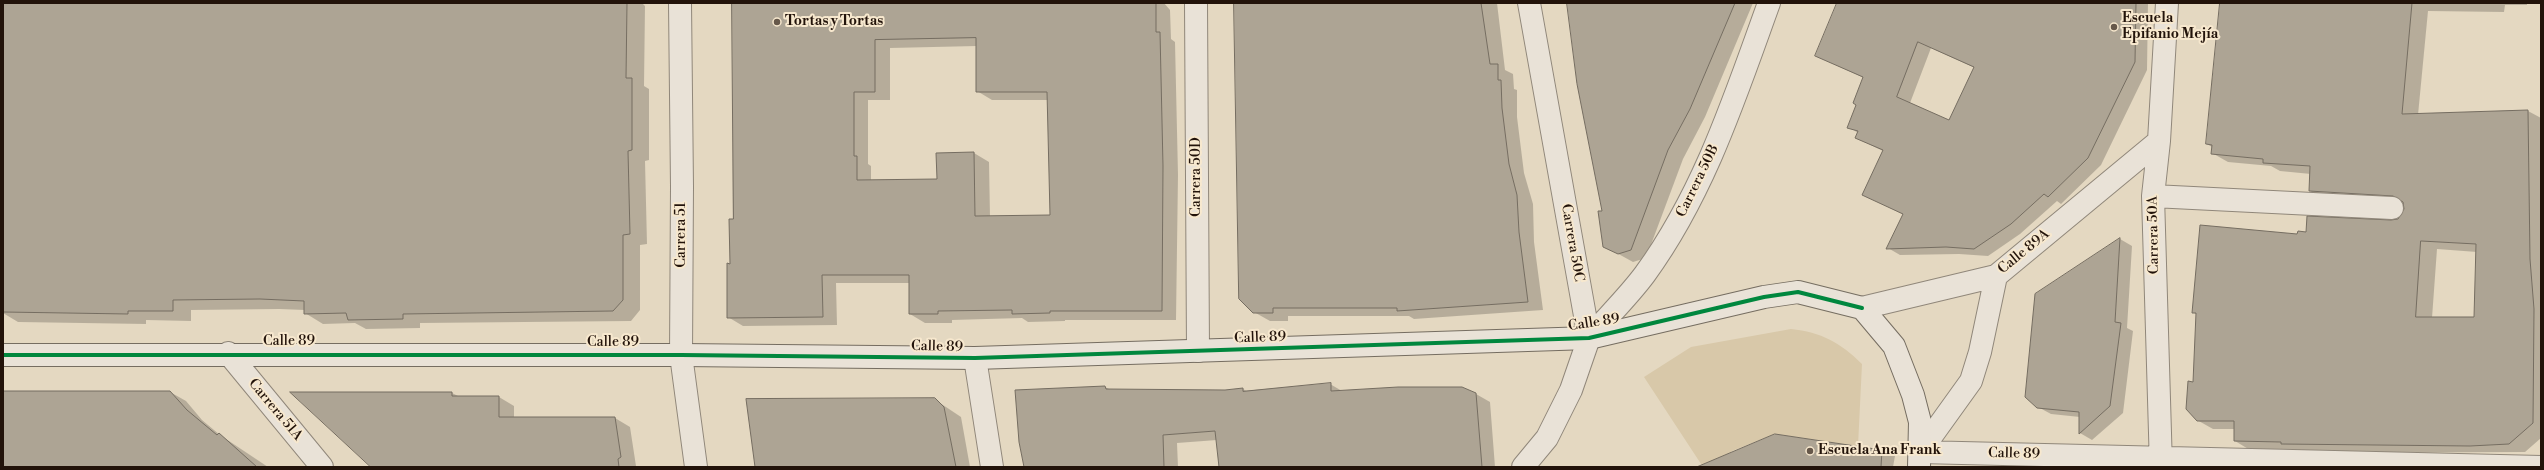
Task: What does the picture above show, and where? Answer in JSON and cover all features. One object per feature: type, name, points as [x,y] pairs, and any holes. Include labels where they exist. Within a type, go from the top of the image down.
[{"type":"street","name":"Carrera 51","points":[[680,3],[682,187],[681,354],[696,467]]},
{"type":"street","name":"Carrera 50D","points":[[1196,3],[1198,351]]},
{"type":"street","name":"Carrera 50C","points":[[1523,467],[1547,438],[1571,390],[1589,338],[1529,3]]},
{"type":"street","name":"Carrera 50B","points":[[1589,338],[1644,275],[1688,207],[1725,125],[1769,3]]},
{"type":"street","name":"Carrera 50A","points":[[2161,463],[2153,196],[2159,141],[2167,3]]},
{"type":"street","name":"Calle 89A","points":[[1862,308],[1996,276],[2159,141]]},
{"type":"street","points":[[2153,196],[2392,208]]},
{"type":"street","points":[[1919,460],[1971,381],[1980,352],[1996,276]]},
{"type":"street","name":"Calle 89","points":[[3,355],[228,353],[681,354],[975,358],[1589,338],[1764,297],[1798,292],[1862,308]]},
{"type":"street","points":[[1862,308],[1894,346],[1913,395],[1920,422],[1919,460]]},
{"type":"street","name":"Carrera 51A","points":[[228,353],[322,467]]},
{"type":"street","points":[[975,358],[992,467]]},
{"type":"street","name":"Calle 89","points":[[1919,460],[2541,467]]},
{"type":"shaded area","points":[[1791,329],[1812,333],[1830,340],[1846,350],[1862,364],[1858,446],[1775,434],[1732,451],[1715,467],[1703,467],[1644,377],[1691,347]]},
{"type":"building","points":[[3,3],[627,3],[626,78],[632,78],[632,150],[628,151],[630,234],[623,235],[623,300],[613,311],[403,314],[403,319],[348,320],[346,313],[304,314],[304,301],[260,299],[173,300],[173,311],[128,311],[128,314],[3,312]]},
{"type":"building","points":[[732,3],[1156,3],[1156,32],[1160,32],[1163,166],[1162,311],[1050,311],[1050,313],[1012,314],[1012,310],[938,311],[938,314],[909,314],[909,275],[822,275],[823,317],[727,318],[727,263],[730,264],[729,219],[733,219]],"holes":[[[976,38],[976,92],[1047,92],[1050,215],[975,216],[974,152],[936,153],[937,179],[857,180],[857,156],[854,156],[854,92],[875,92],[875,40]]]},
{"type":"building","points":[[1234,3],[1481,3],[1490,64],[1498,64],[1498,80],[1501,80],[1502,108],[1509,164],[1517,195],[1519,232],[1528,302],[1397,311],[1397,308],[1273,308],[1273,313],[1253,313],[1239,299]]},
{"type":"building","points":[[1567,3],[1735,3],[1690,109],[1668,150],[1631,250],[1618,254],[1603,247],[1598,211],[1602,211],[1577,84]]},
{"type":"building","points":[[1837,3],[2136,3],[2135,62],[2088,158],[2048,197],[2044,194],[2011,224],[1974,249],[1946,247],[1886,249],[1903,214],[1862,195],[1883,150],[1855,138],[1858,131],[1847,128],[1856,105],[1853,103],[1863,77],[1815,56]],"holes":[[[1918,42],[1974,67],[1949,120],[1897,97]]]},
{"type":"building","points":[[2220,3],[2412,3],[2402,114],[2528,110],[2530,259],[2534,309],[2533,423],[2509,444],[2470,446],[2281,444],[2281,442],[2234,441],[2234,421],[2197,421],[2186,409],[2188,381],[2193,382],[2196,313],[2192,313],[2200,225],[2297,234],[2298,231],[2306,232],[2307,216],[2391,220],[2398,219],[2404,209],[2403,202],[2393,196],[2309,191],[2310,166],[2263,163],[2263,159],[2211,154],[2212,145],[2206,144]],"holes":[[[2421,241],[2476,244],[2474,317],[2416,317]]]},
{"type":"building","points":[[2120,238],[2115,322],[2121,323],[2110,406],[2079,434],[2079,412],[2037,408],[2025,397],[2035,294]]},
{"type":"building","points":[[1331,383],[1331,391],[1398,387],[1462,387],[1476,393],[1482,467],[1219,467],[1215,431],[1163,435],[1164,467],[1024,467],[1019,442],[1015,390],[1105,386],[1106,389],[1225,390],[1243,388],[1243,391]]},
{"type":"building","points":[[3,391],[170,391],[187,410],[217,435],[219,433],[257,467],[3,467]]},
{"type":"building","points":[[290,392],[452,392],[452,396],[499,396],[499,417],[615,417],[621,457],[618,459],[619,467],[371,467]]},
{"type":"building","points":[[935,398],[944,407],[956,467],[755,467],[746,399]]},
{"type":"building","name":"Escuela Ana Frank","points":[[1775,434],[1882,450],[1881,467],[1697,467]]},
{"type":"cycle path","points":[[3,355],[681,355],[975,358],[1589,338],[1764,297],[1798,292],[1862,308]]},
{"type":"place","name":"Tortas y Tortas","points":[[777,22]]},
{"type":"place","name":"Escuela Epifanio Mejía","points":[[2114,27]]},
{"type":"place","name":"Escuela Ana Frank","points":[[1810,451]]}]
